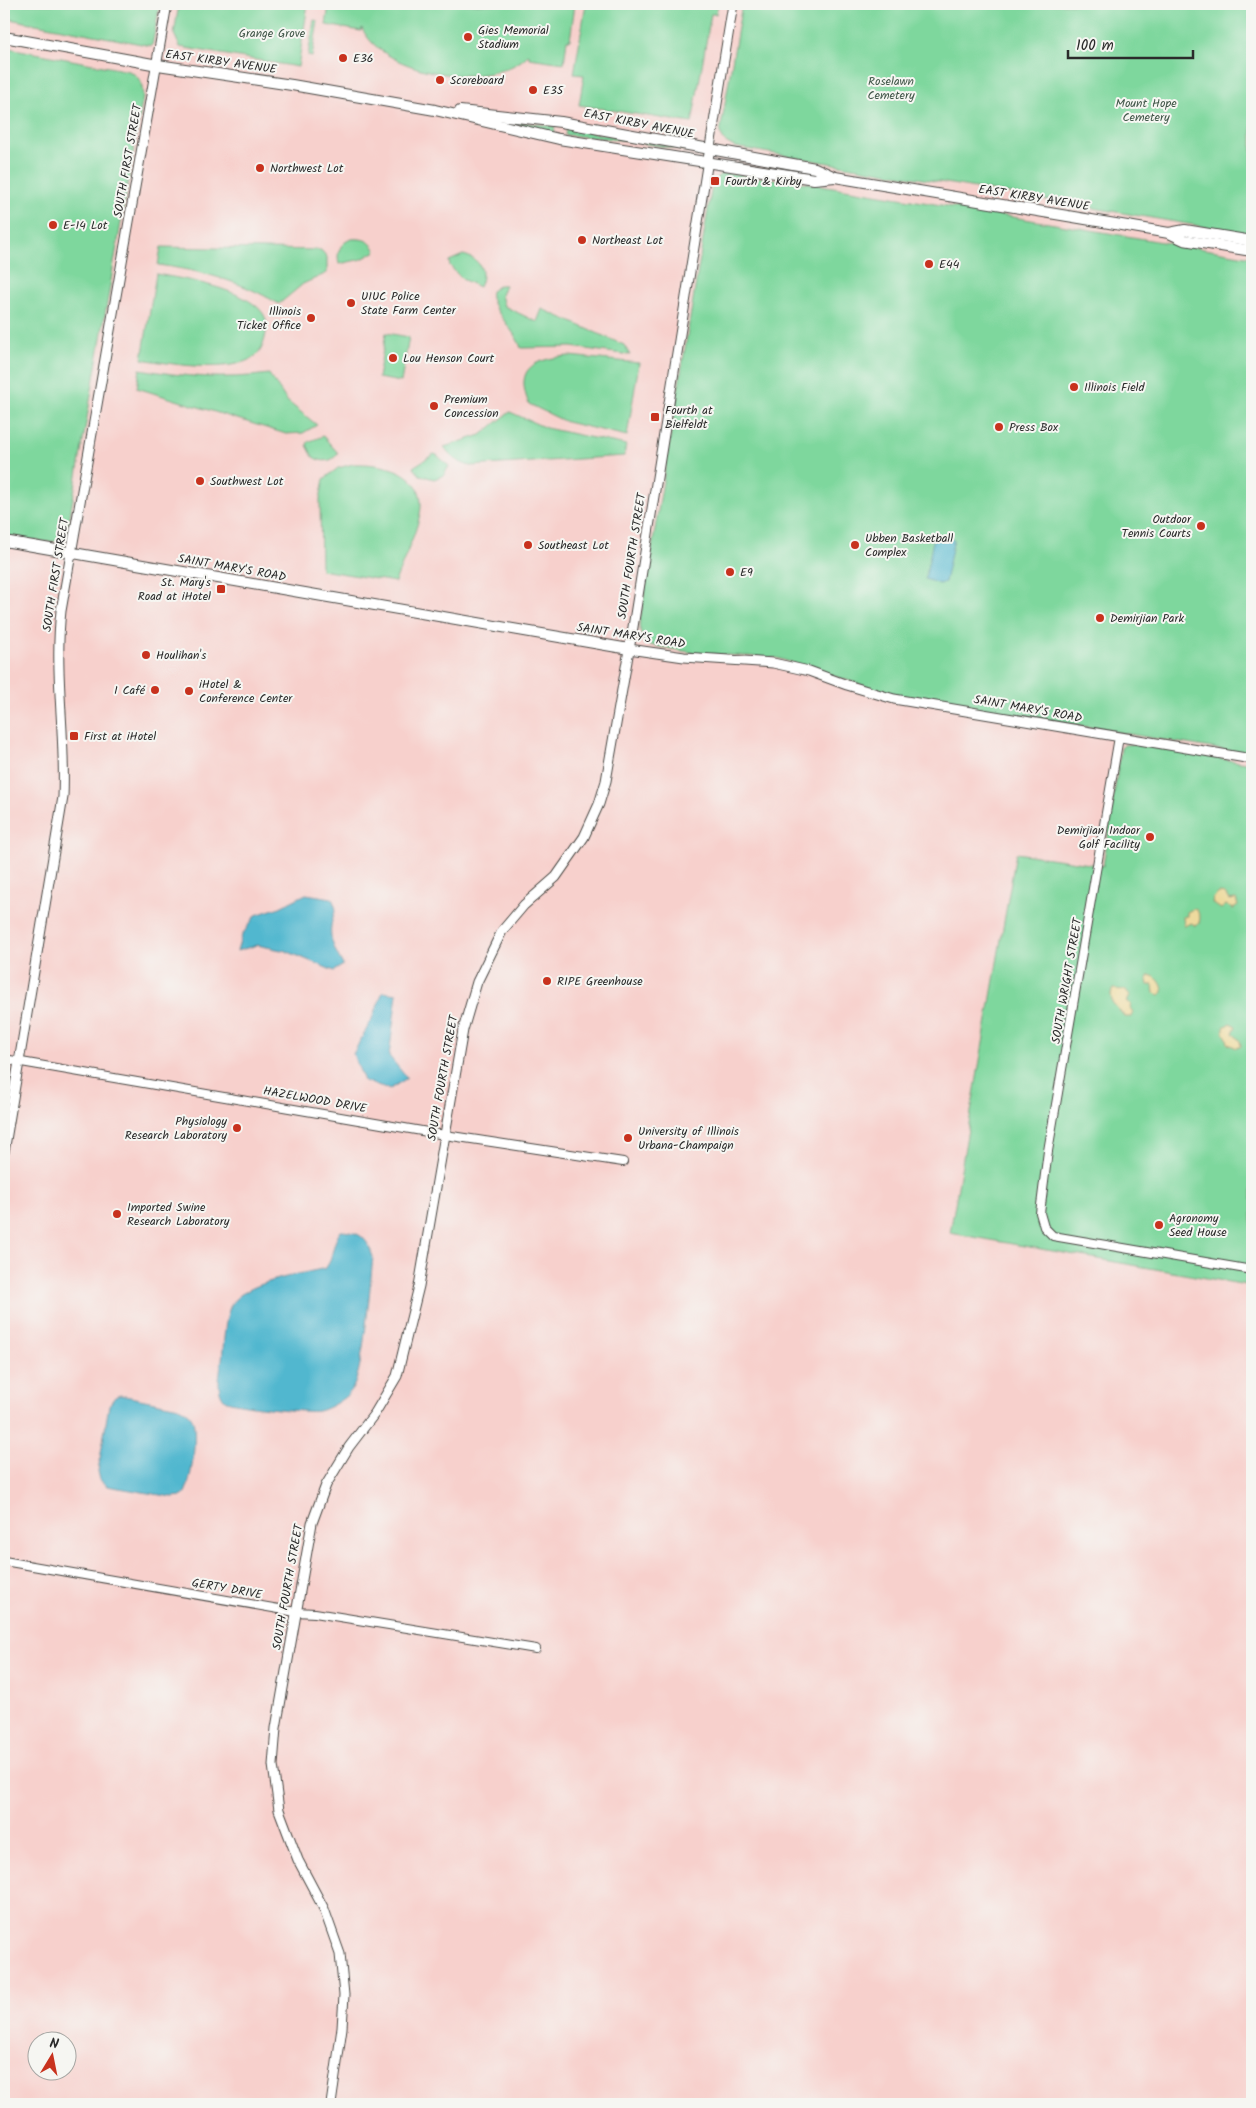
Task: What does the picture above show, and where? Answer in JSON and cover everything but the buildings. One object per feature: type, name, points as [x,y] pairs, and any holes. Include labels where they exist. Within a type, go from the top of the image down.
[{"type":"main road","name":"EAST KIRBY AVENUE","points":[[4,37],[158,65],[292,85],[435,110],[559,139],[814,179],[835,177]]},
{"type":"main road","name":"EAST KIRBY AVENUE","points":[[435,110],[488,113],[561,122],[815,168],[835,177],[1169,233],[1184,240],[1199,237]]},
{"type":"main road","points":[[1199,237],[1252,241]]},
{"type":"main road","points":[[1199,237],[1252,252]]},
{"type":"main road","name":"SAINT MARY'S ROAD","points":[[4,541],[629,649]]},
{"type":"street","name":"SOUTH FIRST STREET","points":[[4,1152],[63,797],[64,762],[59,676],[59,626],[158,65],[167,4]]},
{"type":"street","name":"SOUTH FOURTH STREET","points":[[331,2104],[342,2028],[344,1995],[340,1954],[324,1909],[298,1860],[280,1810],[273,1765],[276,1728],[312,1523],[326,1485],[349,1447],[375,1413],[397,1376],[419,1286],[462,1030],[477,982],[502,931],[524,905],[556,877],[584,837],[599,804],[606,781],[709,162],[733,4]]},
{"type":"street","name":"SAINT MARY'S ROAD","points":[[629,649],[684,657],[773,662],[809,671],[847,686],[894,699],[1252,759]]},
{"type":"street","name":"SOUTH WRIGHT STREET","points":[[1119,737],[1048,1150],[1040,1213],[1044,1227],[1053,1236],[1252,1270]]},
{"type":"street","name":"HAZELWOOD DRIVE","points":[[4,1059],[445,1135],[623,1162]]},
{"type":"street","name":"GERTY DRIVE","points":[[4,1561],[296,1612],[315,1613],[536,1649]]},
{"type":"shaded area","name":"University of Illinois Urbana-Champaign","points":[[4,4],[742,4],[720,133],[733,147],[1252,235],[1252,2104],[4,2104]]},
{"type":"green space","points":[[4,4],[160,4],[152,46],[4,18]]},
{"type":"green space","name":"Grange Grove","points":[[179,4],[308,4],[298,67],[180,47],[174,34]]},
{"type":"green space","name":"Gies Memorial Stadium","points":[[329,4],[575,4],[570,40],[567,40],[564,63],[529,58],[529,54],[512,66],[491,73],[466,75],[440,73],[415,67],[392,57],[374,44],[362,28],[361,31],[326,25]]},
{"type":"green space","points":[[586,4],[718,4],[716,14],[711,14],[692,123],[579,105],[584,75],[574,74]]},
{"type":"green space","points":[[742,4],[1252,4],[1252,235],[734,147],[724,141],[720,133]]},
{"type":"green space","points":[[314,20],[318,21],[312,57],[308,56]]},
{"type":"green space","name":"E-14 Lot","points":[[4,47],[129,71],[138,78],[143,92],[67,533],[60,541],[44,542],[4,535]]},
{"type":"green space","points":[[501,120],[555,126],[554,133]]},
{"type":"green space","points":[[566,128],[689,149],[689,151],[623,140],[565,135]]},
{"type":"green space","points":[[722,173],[809,183],[1252,257],[1252,755],[887,693],[777,658],[694,653],[649,645],[643,641],[639,626],[711,191],[715,179]]},
{"type":"green space","points":[[348,240],[367,241],[376,251],[362,259],[339,264],[340,248]]},
{"type":"green space","points":[[161,247],[321,250],[327,257],[327,273],[303,284],[279,304],[250,289],[220,278],[190,270],[158,265]]},
{"type":"green space","points":[[463,255],[474,259],[480,266],[482,276],[479,287],[462,279],[450,266],[449,261]]},
{"type":"green space","points":[[156,274],[213,286],[242,297],[254,304],[265,318],[266,332],[261,349],[254,357],[230,365],[183,365],[142,359]]},
{"type":"green space","points":[[500,285],[505,285],[501,295],[504,306],[537,322],[542,309],[624,345],[630,355],[571,347],[521,348],[493,304],[491,291]]},
{"type":"green space","name":"Lou Henson Court","points":[[386,333],[409,337],[401,382],[378,378]]},
{"type":"green space","points":[[569,356],[639,363],[627,436],[566,422],[529,404],[524,381],[526,373],[531,367],[547,359]]},
{"type":"green space","points":[[140,369],[204,377],[269,374],[287,401],[317,425],[303,433],[286,434],[137,388]]},
{"type":"green space","points":[[510,412],[546,428],[626,445],[624,456],[470,466],[455,459],[444,447],[481,435]]},
{"type":"green space","points":[[323,436],[338,453],[327,461],[313,457],[307,445],[308,442]]},
{"type":"green space","points":[[434,454],[449,466],[444,475],[434,479],[420,475],[413,467]]},
{"type":"green space","points":[[353,464],[375,465],[397,471],[407,476],[414,483],[419,493],[421,505],[418,522],[395,582],[321,570],[320,499],[324,479],[338,468]]},
{"type":"green space","points":[[1131,744],[1252,764],[1252,1286],[950,1233],[1016,853],[1103,866],[1121,748],[1124,745]]},
{"type":"sand","points":[[1219,893],[1225,894],[1229,900],[1236,899],[1238,906],[1233,909],[1226,905],[1221,909],[1212,903],[1213,898]]},
{"type":"sand","points":[[1193,909],[1197,910],[1200,917],[1199,924],[1195,926],[1192,923],[1184,926],[1183,917],[1187,916],[1187,912]]},
{"type":"sand","points":[[1149,975],[1155,977],[1161,983],[1163,992],[1160,995],[1154,993],[1153,985],[1148,985],[1147,979]]},
{"type":"sand","points":[[1114,989],[1125,990],[1130,996],[1127,1002],[1131,1004],[1130,1008],[1133,1012],[1131,1017],[1125,1017],[1112,1002],[1111,994]]},
{"type":"sand","points":[[1230,1023],[1236,1026],[1233,1033],[1240,1041],[1241,1046],[1237,1048],[1228,1044],[1224,1033],[1224,1027]]},
{"type":"water","points":[[934,536],[954,539],[945,582],[939,584],[925,579]]},
{"type":"water","points":[[306,894],[332,898],[336,909],[331,925],[331,938],[343,965],[334,971],[286,951],[257,945],[237,951],[242,935],[256,915],[280,907]]},
{"type":"water","points":[[383,992],[397,994],[389,1056],[407,1078],[390,1089],[364,1081],[353,1054],[371,1021]]},
{"type":"water","points":[[341,1231],[354,1233],[362,1237],[366,1241],[373,1257],[360,1367],[351,1391],[336,1403],[318,1411],[270,1408],[225,1400],[220,1391],[219,1381],[225,1326],[230,1307],[245,1292],[258,1286],[326,1268]]},
{"type":"water","points":[[120,1395],[179,1407],[191,1416],[194,1428],[193,1459],[189,1481],[183,1496],[172,1497],[107,1486],[100,1480],[98,1471],[109,1405],[115,1397]]},
{"type":"place","name":"Gies Memorial Stadium","points":[[468,37]]},
{"type":"place","name":"E36","points":[[343,58]]},
{"type":"place","name":"Scoreboard","points":[[440,80]]},
{"type":"place","name":"E35","points":[[533,90]]},
{"type":"place","name":"Northwest Lot","points":[[260,168]]},
{"type":"place","name":"Fourth & Kirby","points":[[715,181]]},
{"type":"place","name":"E-14 Lot","points":[[53,225]]},
{"type":"place","name":"Northeast Lot","points":[[582,240]]},
{"type":"place","name":"E44","points":[[929,264]]},
{"type":"place","name":"UIUC Police State Farm Center","points":[[351,303]]},
{"type":"place","name":"Illinois Ticket Office","points":[[311,318]]},
{"type":"place","name":"Lou Henson Court","points":[[393,358]]},
{"type":"place","name":"Illinois Field","points":[[1074,387]]},
{"type":"place","name":"Premium Concession","points":[[434,406]]},
{"type":"place","name":"Fourth at Bielfeldt","points":[[655,417]]},
{"type":"place","name":"Press Box","points":[[999,427]]},
{"type":"place","name":"Southwest Lot","points":[[200,481]]},
{"type":"place","name":"Outdoor Tennis Courts","points":[[1201,526]]},
{"type":"place","name":"Southeast Lot","points":[[528,545]]},
{"type":"place","name":"Ubben Basketball Complex","points":[[855,545]]},
{"type":"place","name":"E9","points":[[730,572]]},
{"type":"place","name":"St. Mary's Road at iHotel","points":[[221,589]]},
{"type":"place","name":"Demirjian Park","points":[[1100,618]]},
{"type":"place","name":"Houlihan's","points":[[146,655]]},
{"type":"place","name":"I Café","points":[[155,690]]},
{"type":"place","name":"iHotel & Conference Center","points":[[189,691]]},
{"type":"place","name":"First at iHotel","points":[[74,736]]},
{"type":"place","name":"Demirjian Indoor Golf Facility","points":[[1150,837]]},
{"type":"place","name":"RIPE Greenhouse","points":[[547,981]]},
{"type":"place","name":"Physiology Research Laboratory","points":[[237,1128]]},
{"type":"place","name":"University of Illinois Urbana-Champaign","points":[[628,1138]]},
{"type":"place","name":"Imported Swine Research Laboratory","points":[[117,1214]]},
{"type":"place","name":"Agronomy Seed House","points":[[1159,1225]]},
{"type":"park label","name":"Roselawn Cemetery","points":[[891,88]]},
{"type":"park label","name":"Mount Hope Cemetery","points":[[1146,110]]}]
